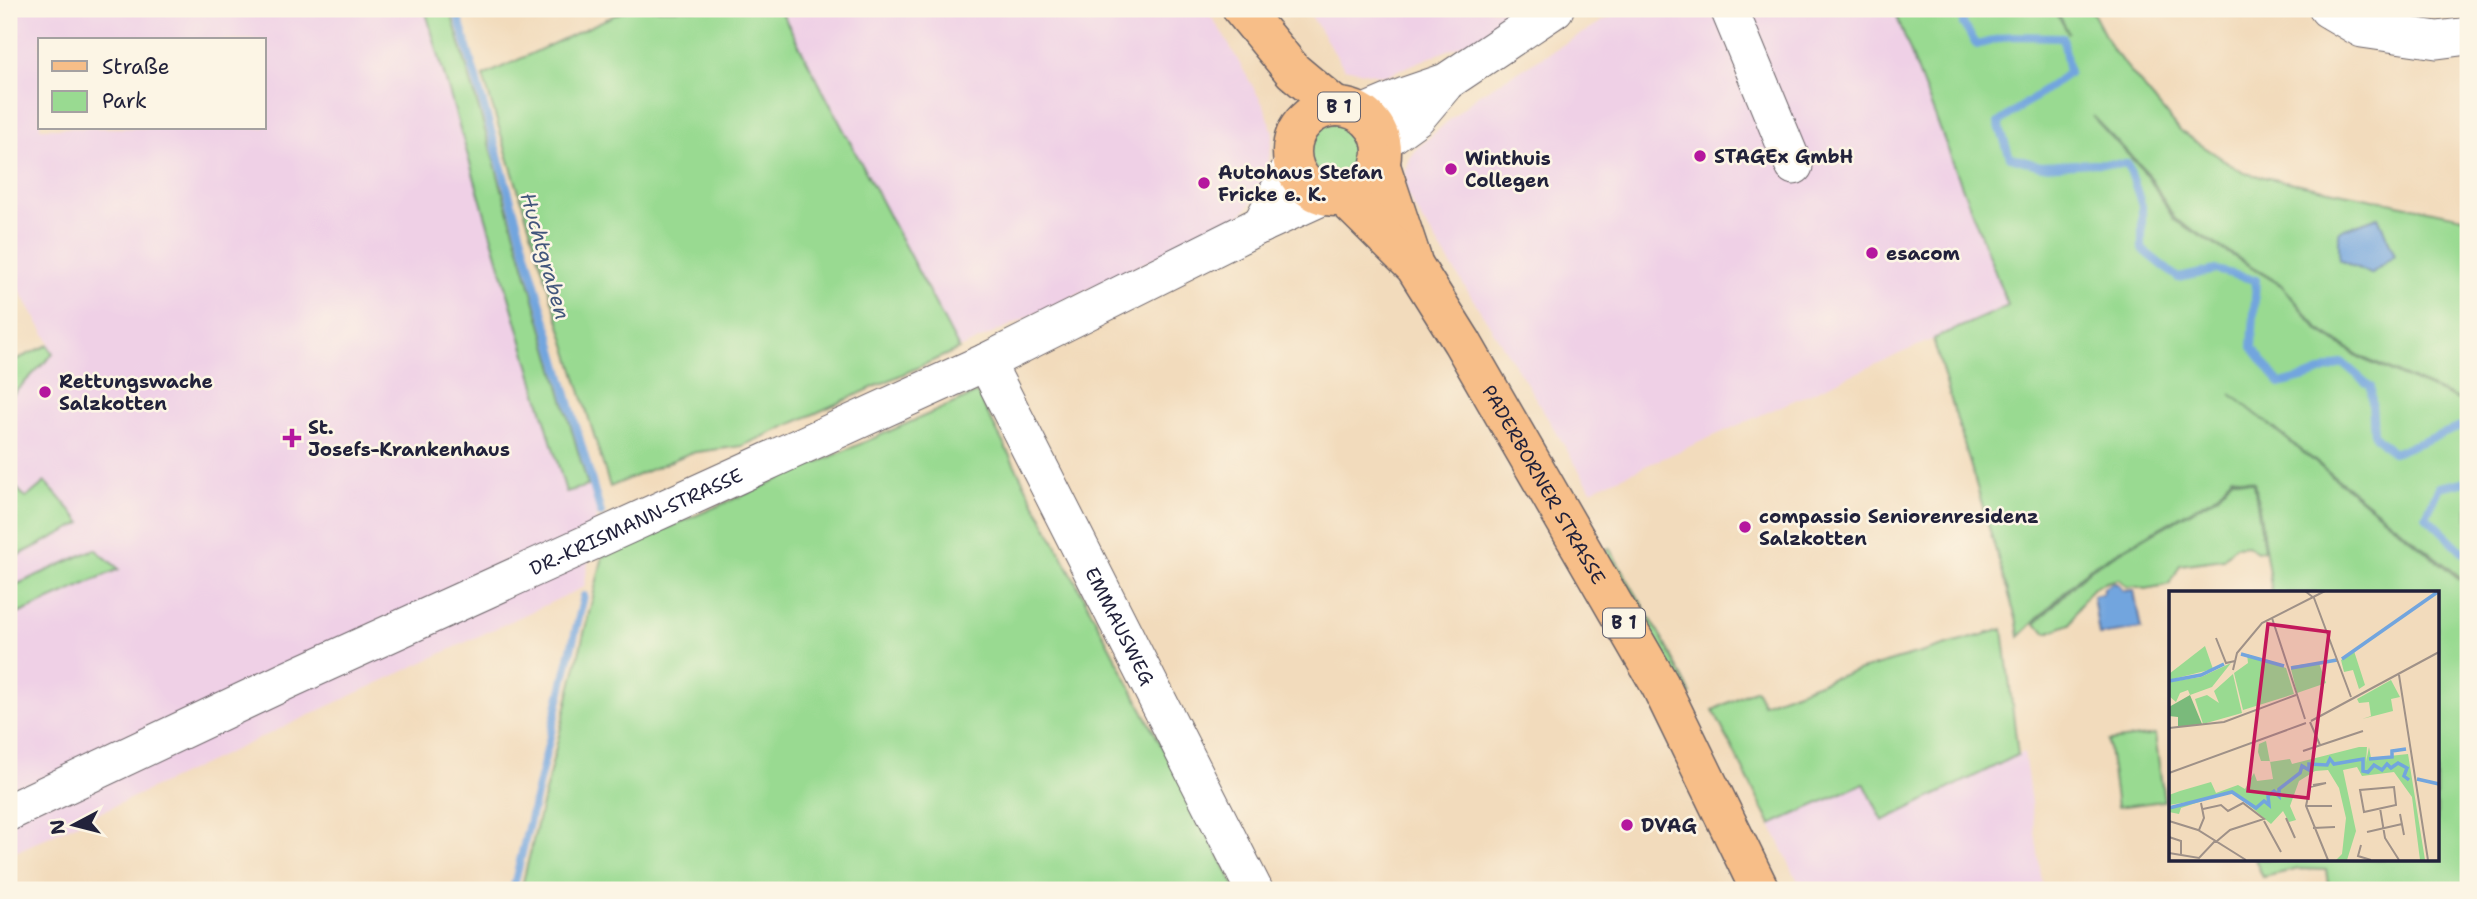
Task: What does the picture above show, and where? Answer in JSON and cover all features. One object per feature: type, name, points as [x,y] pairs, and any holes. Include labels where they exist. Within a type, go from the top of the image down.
[{"type":"main road","name":"PADERBORNER STRASSE","points":[[1247,15],[1293,71],[1365,132],[1415,267],[1468,353],[1660,685],[1760,890]]},
{"type":"main road","name":"PADERBORNER STRASSE","points":[[1247,15],[1279,84],[1293,151],[1306,184],[1335,196],[1415,267]]},
{"type":"main road","name":"B 1","points":[[1293,151],[1300,126],[1322,109],[1365,132]]},
{"type":"main road","points":[[1335,196],[1356,192],[1367,185],[1375,175],[1365,132]]},
{"type":"street","points":[[1365,132],[1417,117],[1446,82],[1555,9]]},
{"type":"street","points":[[1729,9],[1794,166]]},
{"type":"street","points":[[2328,9],[2362,29],[2437,40],[2468,36]]},
{"type":"street","points":[[1261,225],[1293,151]]},
{"type":"street","name":"DR.-KRISMANN-STRASSE","points":[[9,812],[288,680],[986,362],[1261,225],[1335,196]]},
{"type":"street","name":"EMMAUSWEG","points":[[986,362],[1254,890]]},
{"type":"shaded area","name":"St. Josefs-Krankenhaus","points":[[22,9],[450,9],[597,514],[584,587],[9,855],[9,363],[50,343],[9,272],[9,16]]},
{"type":"shaded area","points":[[780,9],[1206,9],[1265,108],[1273,132],[1265,187],[1241,215],[1223,227],[959,349]]},
{"type":"shaded area","points":[[1307,9],[1524,9],[1478,38],[1384,76],[1344,68]]},
{"type":"shaded area","points":[[1623,9],[1894,9],[2008,306],[1591,490],[1412,204],[1406,191],[1405,174],[1415,150],[1478,95]]},
{"type":"shaded area","points":[[2024,752],[2043,890],[1802,890],[1771,825],[1865,783],[1884,821]]},
{"type":"green space","points":[[425,9],[450,9],[588,486],[566,492]]},
{"type":"green space","points":[[628,9],[780,9],[959,349],[742,446],[690,453],[610,487],[483,76]]},
{"type":"green space","points":[[1894,9],[2054,9],[2069,34],[2056,9],[2091,9],[2112,49],[2180,131],[2244,173],[2468,218],[2468,403],[2363,358],[2319,329],[2282,285],[2175,219],[2148,173],[2092,116],[2147,175],[2174,220],[2282,286],[2319,331],[2362,359],[2468,404],[2468,583],[2231,394],[2468,586],[2468,890],[2329,890],[2326,870],[2299,869],[2263,877],[2255,860],[2438,860],[2438,591],[2272,591],[2255,482],[2232,476],[2217,495],[2089,568],[2019,637],[2017,622],[1933,339],[2008,306]]},
{"type":"green space","points":[[1331,123],[1343,123],[1353,127],[1361,135],[1365,151],[1361,167],[1353,175],[1343,179],[1331,179],[1321,175],[1313,167],[1309,157],[1309,145],[1313,135],[1321,127]]},
{"type":"green space","points":[[48,345],[53,354],[9,398],[9,363]]},
{"type":"green space","points":[[977,393],[1237,890],[521,890],[603,556]]},
{"type":"green space","points":[[2232,478],[2254,483],[2264,550],[2257,552],[2247,545],[2235,546],[2223,559],[2180,565],[2170,584],[2146,589],[2127,587],[2119,579],[2108,582],[2088,593],[2070,624],[2047,633],[2035,624],[2090,569],[2218,496]]},
{"type":"green space","points":[[9,480],[26,498],[45,482],[82,523],[9,560]]},
{"type":"green space","points":[[1609,548],[1666,645],[1691,694],[1684,697],[1604,551]]},
{"type":"green space","points":[[95,549],[119,569],[9,618],[9,588]]},
{"type":"green space","points":[[2003,629],[2018,755],[1883,821],[1864,783],[1771,825],[1713,710],[1756,689],[1763,704],[1833,678]]},
{"type":"green space","points":[[2155,735],[2164,801],[2117,807],[2108,741]]},
{"type":"water","points":[[2378,217],[2395,255],[2371,274],[2339,260],[2339,231]]},
{"type":"water","points":[[2112,583],[2118,584],[2123,591],[2134,590],[2141,629],[2099,635],[2093,596],[2103,594],[2104,588]]},
{"type":"waterway","name":"Huchtgraben","points":[[456,9],[601,513]]},
{"type":"waterway","points":[[1964,9],[1963,24],[1977,45],[2009,36],[2063,37],[2069,73],[1998,123],[2010,157],[2041,166],[2128,164],[2142,206],[2142,249],[2178,278],[2216,270],[2256,280],[2252,347],[2280,384],[2343,363],[2371,387],[2374,435],[2393,453],[2468,424]]},
{"type":"waterway","points":[[2468,481],[2439,487],[2426,516],[2468,557]]},
{"type":"waterway","name":"Huchtgraben","points":[[513,890],[584,596]]},
{"type":"place","name":"STAGEx GmbH","points":[[1700,156]]},
{"type":"place","name":"Winthuis Collegen","points":[[1451,169]]},
{"type":"place","name":"Autohaus Stefan Fricke e. K.","points":[[1204,183]]},
{"type":"place","name":"esacom","points":[[1872,253]]},
{"type":"place","name":"Rettungswache Salzkotten","points":[[45,392]]},
{"type":"place","name":"St. Josefs-Krankenhaus","points":[[292,438]]},
{"type":"place","name":"compassio Seniorenresidenz Salzkotten","points":[[1745,527]]},
{"type":"place","name":"DVAG","points":[[1627,825]]}]
